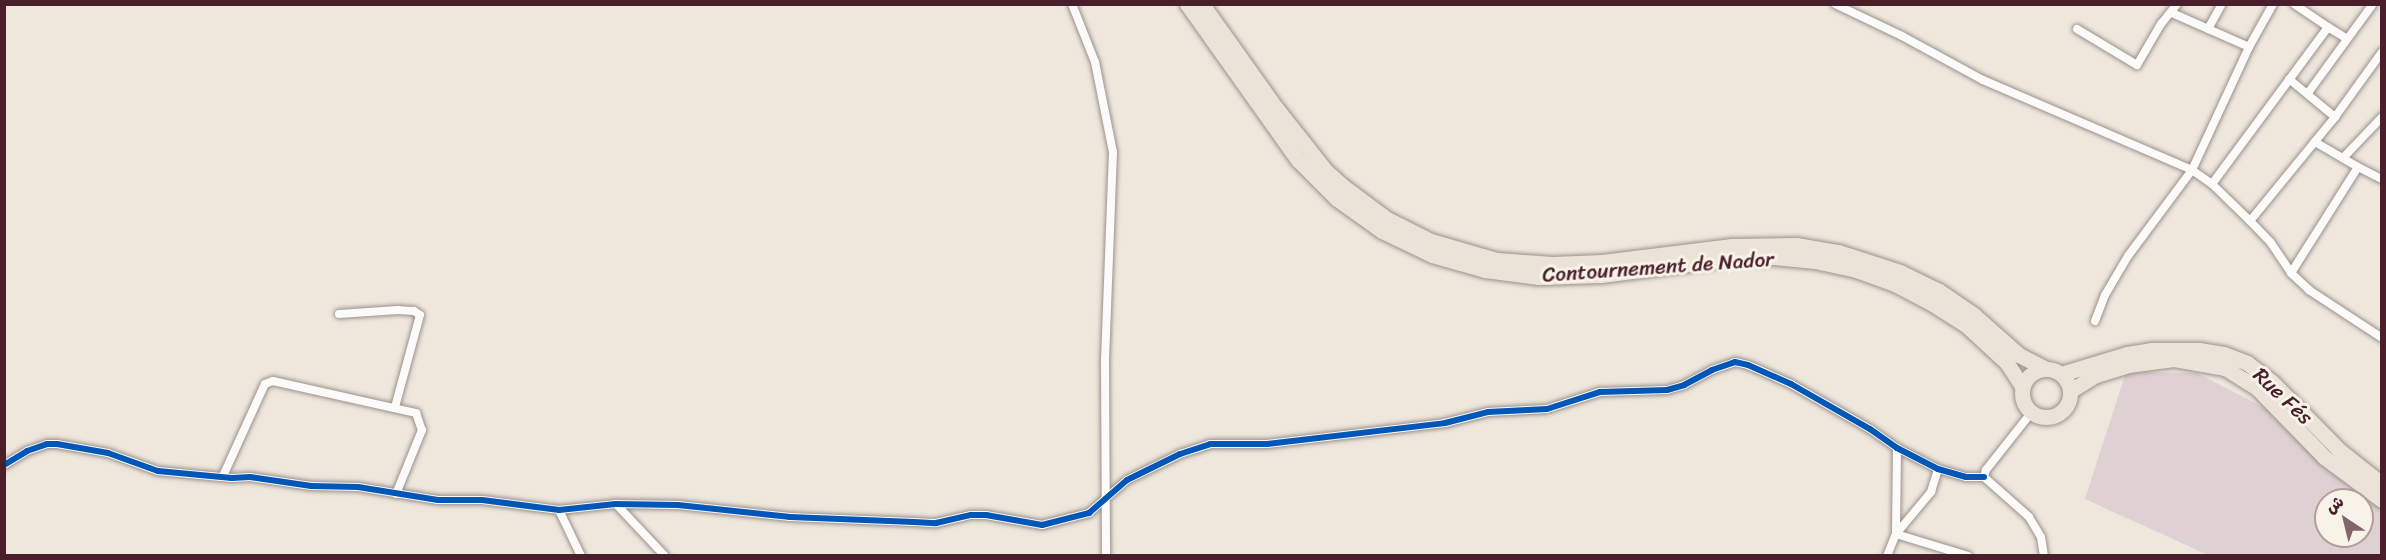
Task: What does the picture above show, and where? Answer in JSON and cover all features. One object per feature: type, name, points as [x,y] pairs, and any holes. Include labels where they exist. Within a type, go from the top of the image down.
[{"type":"highway","name":"Contournement de Nador","points":[[1187,4],[1298,160],[1337,199],[1382,231],[1432,255],[1485,270],[1539,277],[1601,275],[1733,258],[1774,257],[1846,268],[1895,284],[1932,303],[1966,325],[2007,363],[2022,386]]},
{"type":"highway","name":"Contournement de Nador","points":[[1202,4],[1276,108],[1325,170],[1387,219],[1431,241],[1497,260],[1552,264],[1602,262],[1732,246],[1796,245],[1838,252],[1900,272],[1939,291],[1974,315],[2019,355],[2053,372]]},
{"type":"highway","name":"Rue Fés","points":[[2053,372],[2151,350],[2199,350],[2224,354],[2247,363],[2272,382],[2340,451],[2382,484]]},
{"type":"highway","name":"Rue Fés","points":[[2070,391],[2096,375],[2128,365],[2174,359],[2225,368],[2257,388],[2324,457],[2382,500]]},
{"type":"highway","points":[[2036,371],[2053,372],[2070,391],[2068,402],[2062,411],[2053,417],[2042,417],[2031,413],[2021,396],[2022,386],[2027,377],[2036,371]]},
{"type":"street","points":[[1072,4],[1095,62],[1113,152],[1105,341],[1106,555]]},
{"type":"street","points":[[1834,4],[1902,36],[1983,80],[2192,170],[2212,184],[2250,221],[2271,243],[2291,273],[2309,290],[2382,338]]},
{"type":"street","points":[[2077,29],[2137,65],[2161,24],[2177,4]]},
{"type":"street","points":[[2208,29],[2222,4]]},
{"type":"street","points":[[2095,321],[2105,295],[2128,256],[2192,170],[2249,47],[2273,4]]},
{"type":"street","points":[[2294,4],[2347,39]]},
{"type":"street","points":[[2308,93],[2373,4]]},
{"type":"street","points":[[2172,13],[2249,47]]},
{"type":"street","points":[[2212,184],[2328,27]]},
{"type":"street","points":[[2250,221],[2335,117],[2382,52]]},
{"type":"street","points":[[2289,79],[2335,117]]},
{"type":"street","points":[[2343,158],[2382,117]]},
{"type":"street","points":[[2315,142],[2382,180]]},
{"type":"street","points":[[2291,273],[2358,167]]},
{"type":"street","points":[[339,314],[414,311],[420,315],[395,407]]},
{"type":"street","points":[[4,465],[47,444],[57,444],[108,453],[158,471],[250,477],[311,486],[358,487],[438,500],[482,500],[559,510],[616,504],[678,505],[790,517],[936,523],[986,514],[1042,525],[1089,513],[1127,480],[1180,454],[1210,444],[1267,444],[1445,423],[1488,412],[1547,409],[1600,392],[1667,390],[1684,385],[1712,370],[1734,362],[1748,365],[1791,384],[1870,429],[1898,448],[1938,469],[1966,477],[1985,473],[2031,413]]},
{"type":"street","points":[[223,476],[268,381],[416,413],[422,430],[396,494]]},
{"type":"street","points":[[1896,534],[1898,448]]},
{"type":"street","points":[[1887,555],[1896,534],[1926,500],[1938,469]]},
{"type":"street","points":[[1985,473],[2029,517],[2041,537],[2044,555]]},
{"type":"street","points":[[616,504],[665,555]]},
{"type":"street","points":[[559,510],[581,555]]},
{"type":"street","points":[[1896,534],[1968,555]]},
{"type":"shaded area","points":[[2126,372],[2197,373],[2267,409],[2358,488],[2314,488],[2314,548],[2374,548],[2374,502],[2381,508],[2381,555],[2208,555],[2085,499]]},
{"type":"cycle path","points":[[4,465],[27,451],[47,444],[57,444],[108,453],[158,471],[232,478],[250,477],[311,486],[358,487],[438,500],[482,500],[559,510],[616,504],[678,505],[790,517],[936,523],[971,515],[986,515],[1042,525],[1089,513],[1127,480],[1180,454],[1210,444],[1267,444],[1445,423],[1488,412],[1547,409],[1600,392],[1667,390],[1684,385],[1712,370],[1735,362],[1748,365],[1791,384],[1870,429],[1897,448],[1938,469],[1966,477],[1984,477]]}]
